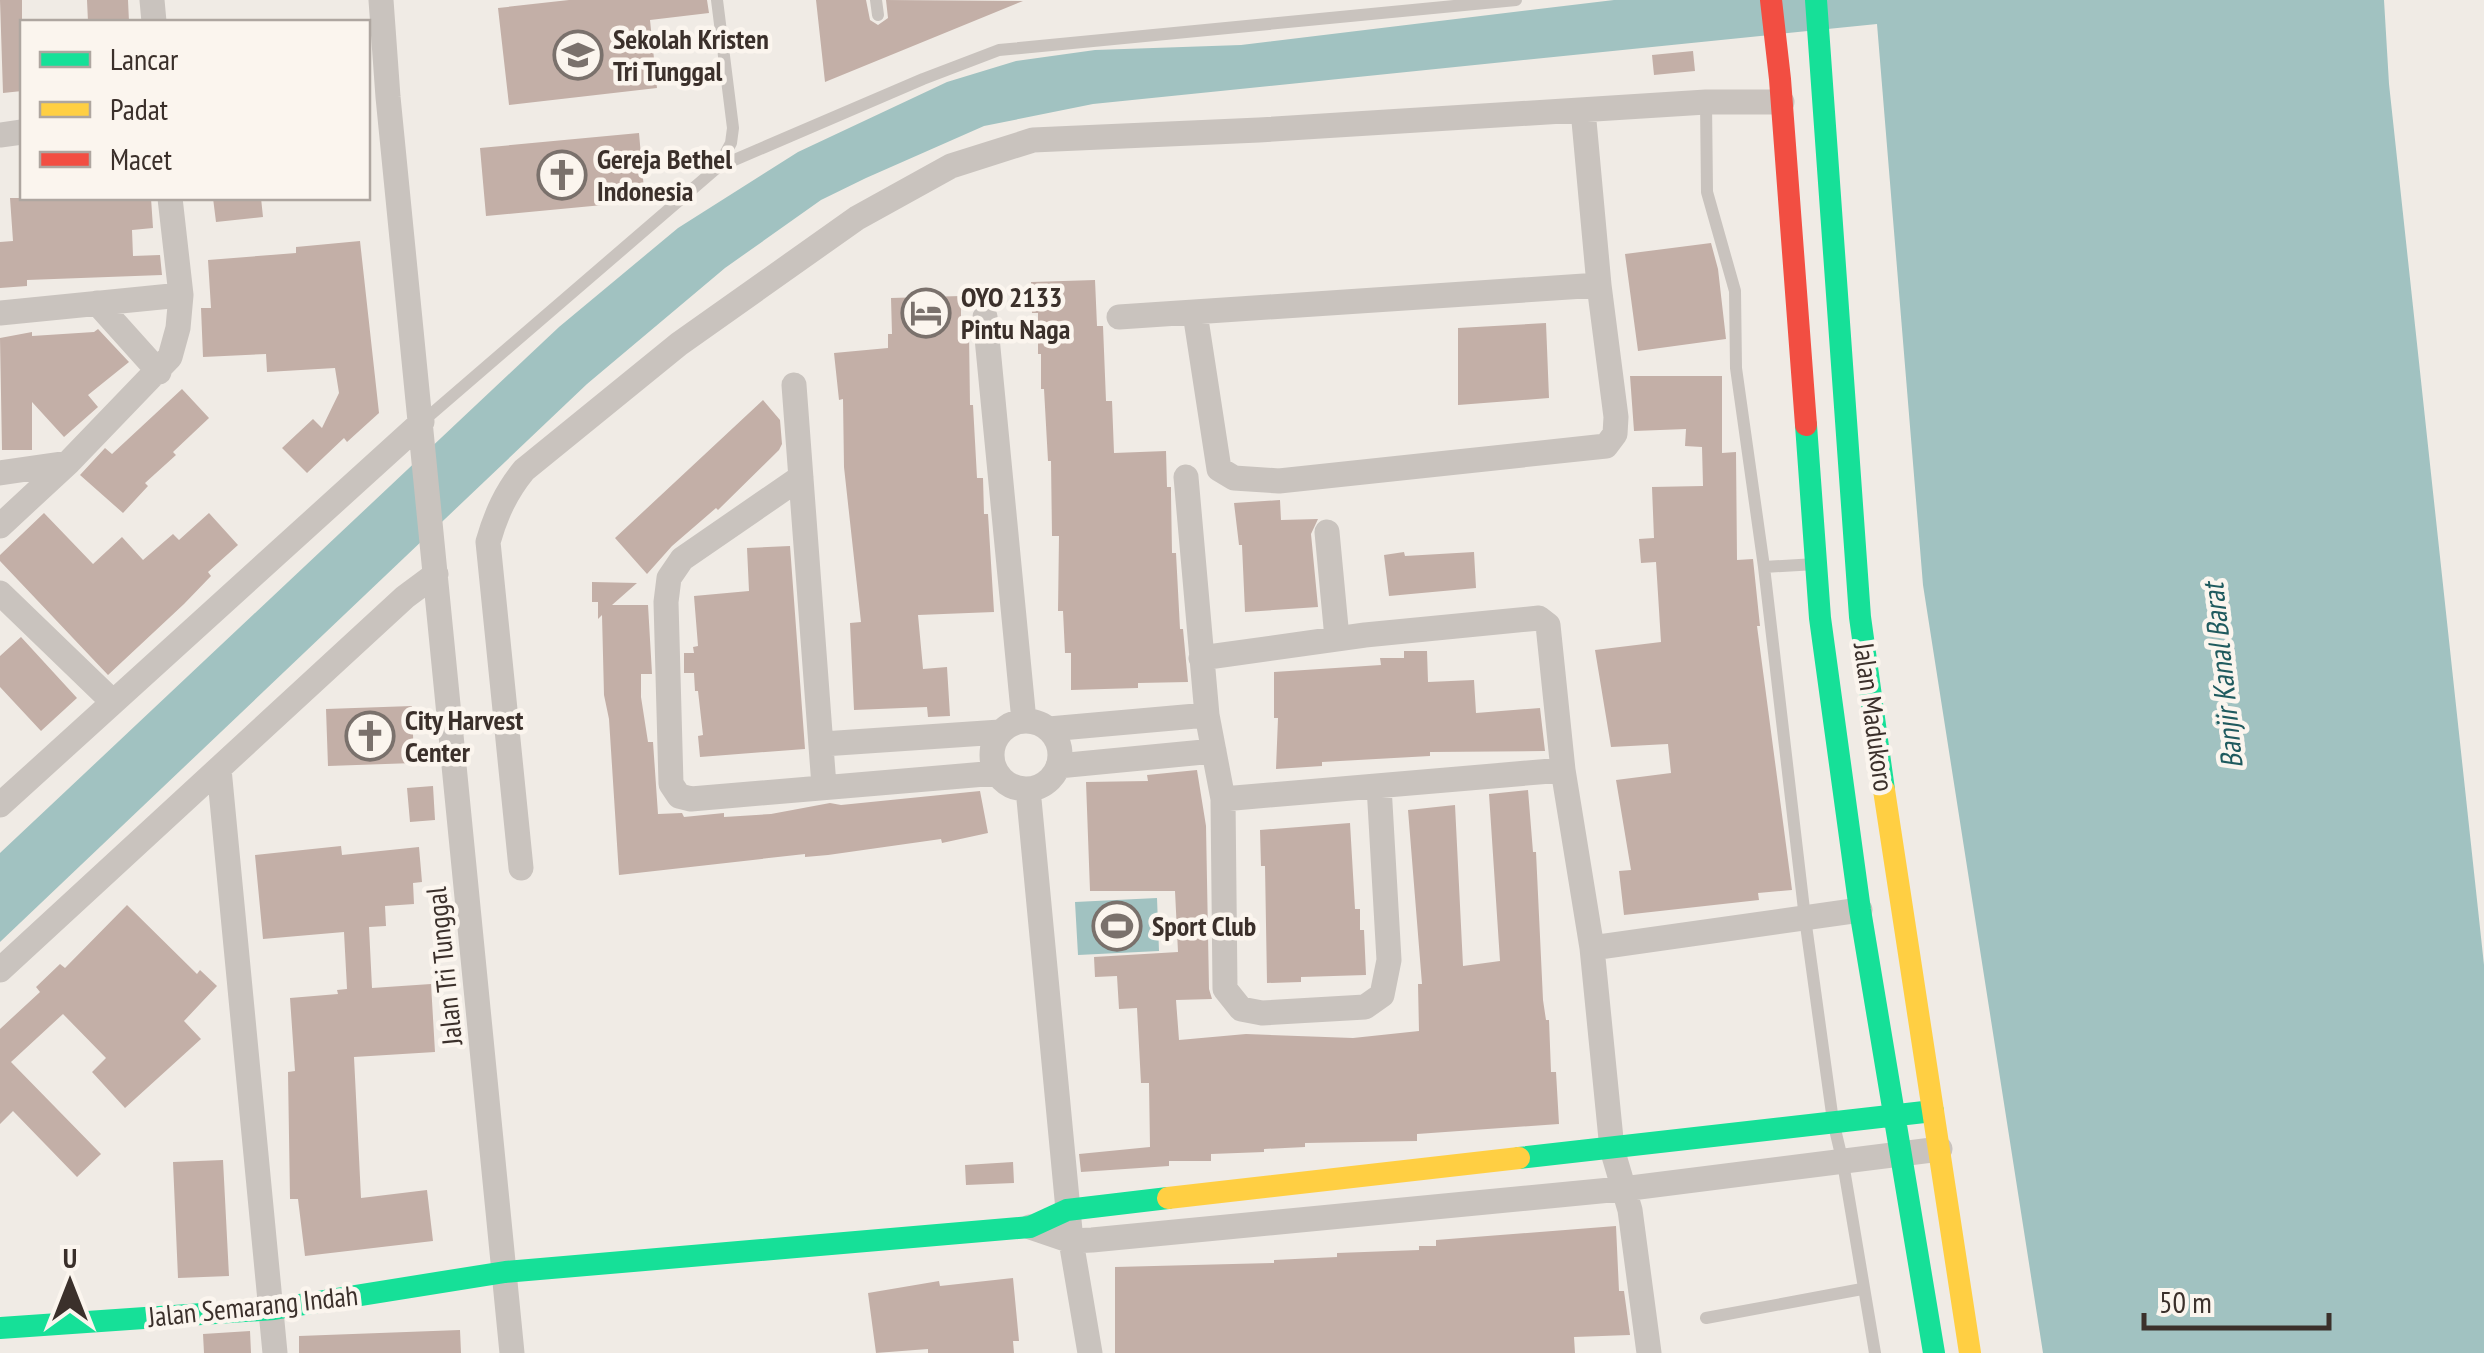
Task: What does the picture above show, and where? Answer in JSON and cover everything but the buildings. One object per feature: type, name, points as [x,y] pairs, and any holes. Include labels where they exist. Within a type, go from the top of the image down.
[{"type":"street","points":[[0,804],[423,432],[378,98],[381,0]]},
{"type":"street","name":"Jalan Madukoro","points":[[1771,0],[1820,618],[1860,910],[1934,1353]]},
{"type":"street","name":"Jalan Madukoro","points":[[1816,0],[1860,617],[1899,902],[1970,1353]]},
{"type":"street","points":[[521,868],[488,542],[508,488],[524,470],[680,344],[858,218],[951,166],[1033,140],[1706,102],[1780,81]]},
{"type":"street","points":[[1196,313],[1219,469],[1234,478],[1279,481],[1606,446],[1615,434],[1616,417],[1583,110]]},
{"type":"street","points":[[0,526],[158,372],[174,350],[181,295],[170,200]]},
{"type":"street","points":[[1118,317],[1599,284]]},
{"type":"street","points":[[0,313],[181,295]]},
{"type":"street","points":[[97,304],[158,372]]},
{"type":"street","points":[[985,317],[1024,721]]},
{"type":"street","points":[[794,385],[824,786]]},
{"type":"street","name":"Jalan Tri Tunggal","points":[[423,432],[512,1353]]},
{"type":"street","points":[[0,473],[68,463]]},
{"type":"street","points":[[802,477],[682,559],[669,578],[666,602],[671,784],[679,796],[690,799],[996,773]]},
{"type":"street","points":[[1186,477],[1207,714],[1223,799],[1225,989],[1241,1009],[1262,1013],[1365,1007],[1382,996],[1390,960],[1379,786]]},
{"type":"street","points":[[1327,532],[1336,638]]},
{"type":"street","points":[[0,970],[405,598],[436,574]]},
{"type":"street","points":[[0,593],[113,702]]},
{"type":"street","points":[[1201,658],[1336,638],[1539,618],[1548,625],[1563,770],[1592,948],[1612,1150],[1630,1210],[1650,1353]]},
{"type":"street","points":[[823,744],[1000,732],[1024,721],[1048,729],[1207,714]]},
{"type":"street","points":[[1000,732],[991,757],[996,773],[1014,787],[1028,789],[1052,778],[1058,766],[1057,740],[1048,729]]},
{"type":"street","points":[[1058,766],[1214,750]]},
{"type":"street","points":[[219,769],[276,1353]]},
{"type":"street","points":[[1223,799],[1563,770]]},
{"type":"street","points":[[1028,789],[1071,1241],[1090,1353]]},
{"type":"street","points":[[1592,948],[1860,910]]},
{"type":"street","name":"Jalan Semarang Indah","points":[[0,1328],[274,1309],[505,1272],[1030,1227],[1068,1210],[1933,1111]]},
{"type":"street","points":[[1030,1227],[1071,1241],[1623,1189],[1940,1150]]},
{"type":"street","points":[[1363,1177],[1366,1214]]},
{"type":"lane","points":[[717,0],[733,128],[731,143],[718,167]]},
{"type":"lane","points":[[876,0],[878,15]]},
{"type":"lane","points":[[423,432],[718,167],[923,79],[1000,50],[1516,0]]},
{"type":"lane","points":[[1706,102],[1707,192],[1733,278],[1736,368],[1764,567],[1805,918],[1832,1121],[1843,1162],[1874,1353]]},
{"type":"lane","points":[[1764,567],[1816,564]]},
{"type":"lane","points":[[1706,1318],[1862,1290]]},
{"type":"water","name":"Banjir Kanal Barat","points":[[1614,0],[2384,0],[2389,84],[2484,965],[2484,1353],[2043,1353],[1923,585],[1877,24],[1093,104],[984,126],[821,200],[725,268],[587,384],[0,942],[0,853],[559,327],[678,228],[798,152],[947,82],[1016,61],[1095,50],[1241,45]]},
{"type":"water","name":"Sport Club","points":[[1157,898],[1159,951],[1078,955],[1075,902]]},
{"type":"traffic: fast","points":[[1816,0],[1860,617],[1884,790]]},
{"type":"traffic: fast","points":[[1806,425],[1820,618],[1860,910],[1934,1353]]},
{"type":"traffic: fast","points":[[1519,1158],[1933,1111]]},
{"type":"traffic: fast","points":[[0,1328],[274,1309],[505,1272],[1030,1227],[1067,1210],[1168,1198]]},
{"type":"traffic: slow","points":[[1884,790],[1970,1353]]},
{"type":"traffic: slow","points":[[1168,1198],[1519,1158]]},
{"type":"traffic: jam","points":[[1771,0],[1806,425]]},
{"type":"place","name":"Sekolah Kristen Tri Tunggal","points":[[578,55]]},
{"type":"place","name":"Gereja Bethel Indonesia","points":[[562,175]]},
{"type":"place","name":"OYO 2133 Pintu Naga","points":[[926,313]]},
{"type":"place","name":"City Harvest Center","points":[[370,736]]},
{"type":"place","name":"Sport Club","points":[[1117,926]]}]
